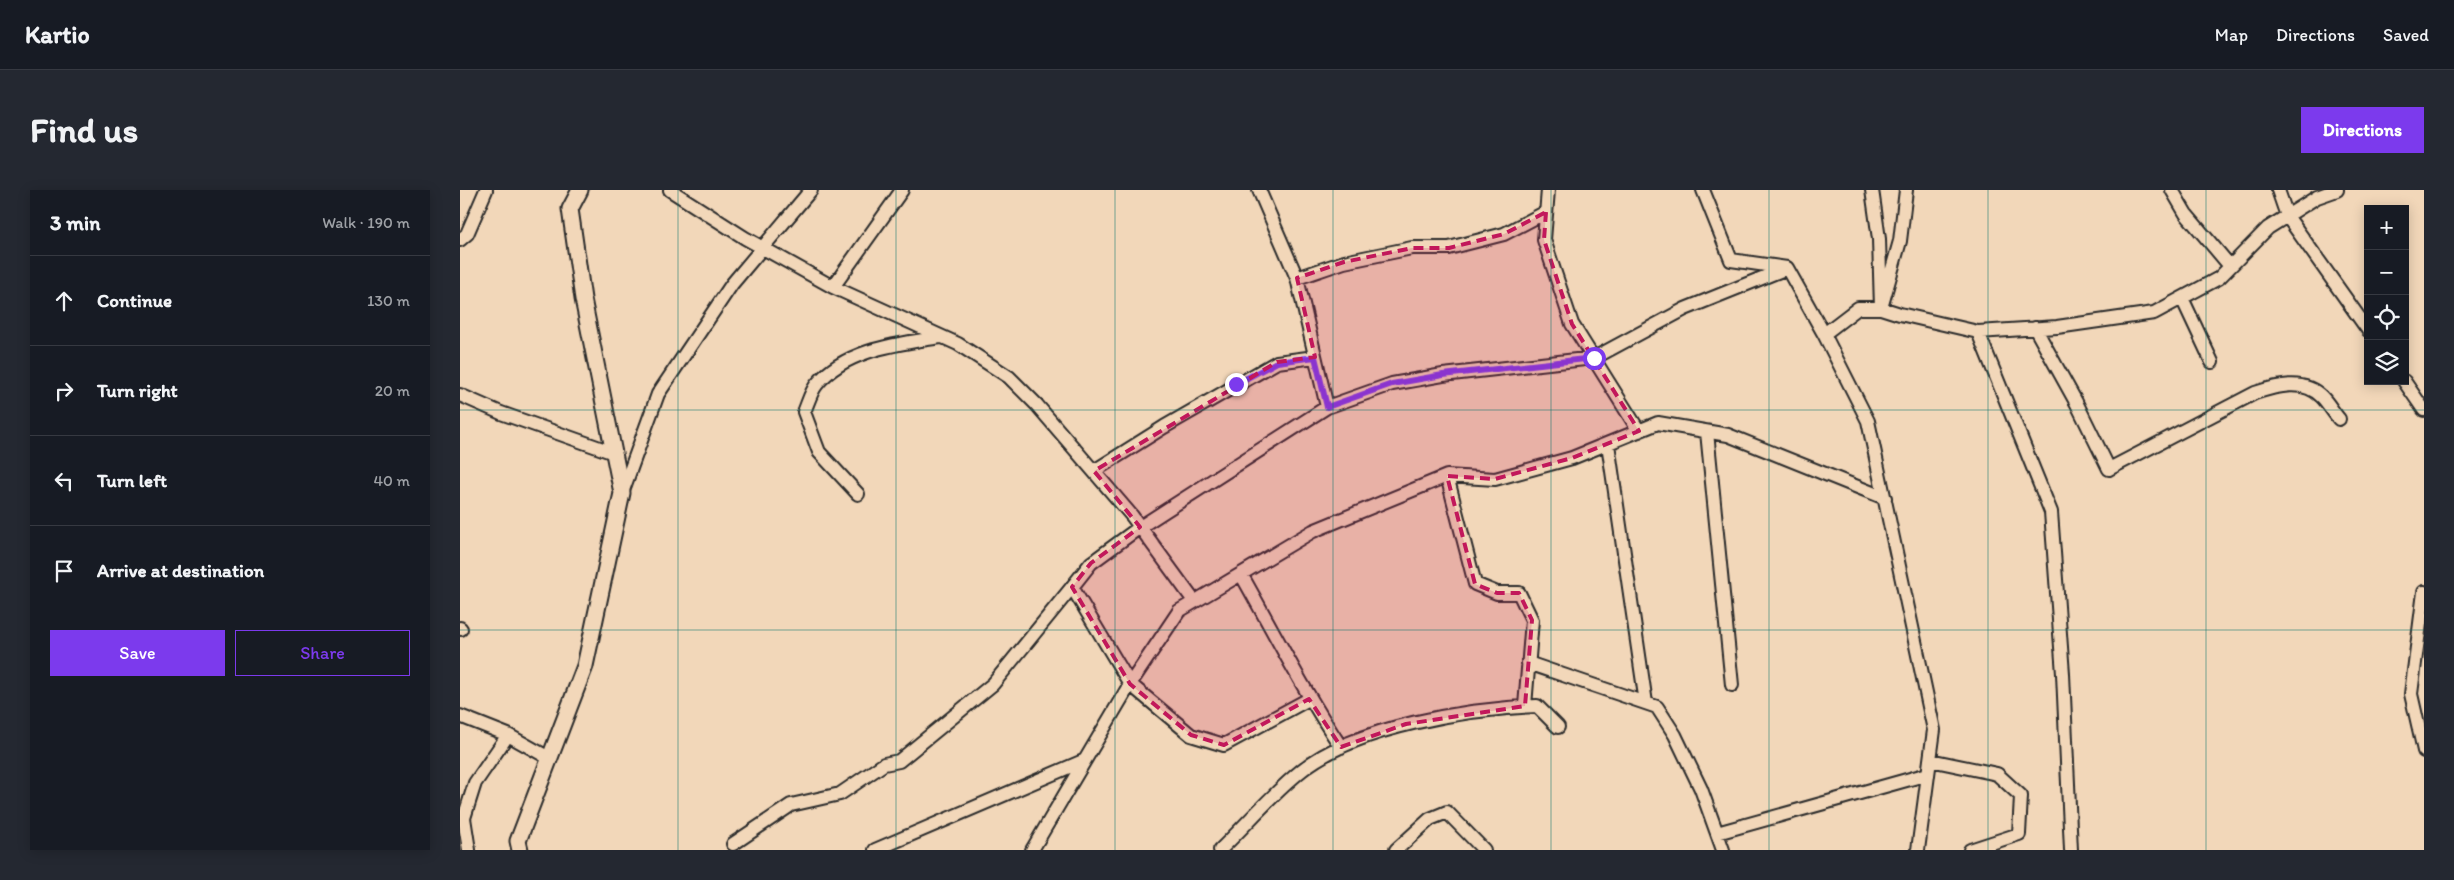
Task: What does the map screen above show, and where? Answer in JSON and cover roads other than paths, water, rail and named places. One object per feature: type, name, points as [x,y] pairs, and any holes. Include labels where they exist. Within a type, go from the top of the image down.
[{"type":"street","points":[[460,240],[467,234],[486,190]]},
{"type":"street","points":[[580,190],[570,208],[583,299],[622,493]]},
{"type":"street","points":[[670,190],[832,287],[958,344],[1009,377],[1036,404],[1140,527],[1194,602]]},
{"type":"street","points":[[520,850],[518,841],[585,666],[622,493],[658,394],[732,284],[811,190]]},
{"type":"street","points":[[832,287],[902,190]]},
{"type":"street","points":[[1259,190],[1298,278],[1327,407]]},
{"type":"street","points":[[1548,190],[1544,240],[1572,324],[1639,431]]},
{"type":"street","points":[[1872,190],[1879,239],[1882,308]]},
{"type":"street","points":[[1882,308],[1900,241],[1906,190]]},
{"type":"street","points":[[2172,190],[2186,214],[2230,266]]},
{"type":"street","points":[[2278,190],[2287,216],[2364,324]]},
{"type":"street","points":[[1824,334],[1858,308],[1882,308],[1978,332],[2035,328],[2154,313],[2218,278],[2268,228],[2317,197],[2337,190]]},
{"type":"street","points":[[1702,191],[1731,260],[1787,268]]},
{"type":"street","points":[[1298,278],[1344,262],[1412,248],[1449,248],[1504,234],[1546,212]]},
{"type":"street","points":[[1787,268],[1824,334],[1868,421],[1934,730],[1918,850]]},
{"type":"street","points":[[733,844],[791,805],[840,794],[884,764],[899,761],[992,684],[1091,563],[1140,527],[1327,407],[1392,384],[1443,375],[1594,358],[1685,309],[1787,268]]},
{"type":"street","points":[[2182,298],[2212,362]]},
{"type":"street","points":[[2035,328],[2076,402],[2109,469],[2255,393],[2278,385],[2305,386],[2321,395],[2338,419]]},
{"type":"street","points":[[1978,332],[2051,512],[2063,674],[2071,850]]},
{"type":"street","points":[[858,494],[819,452],[804,412],[816,384],[849,358],[896,345],[941,337]]},
{"type":"street","points":[[1094,472],[1164,427],[1277,362],[1315,357]]},
{"type":"street","points":[[2407,385],[2424,410]]},
{"type":"street","points":[[460,395],[501,413],[614,453]]},
{"type":"street","points":[[1022,850],[1034,847],[1083,761],[1178,611],[1314,531],[1447,476],[1495,479],[1572,458],[1658,423],[1728,435],[1885,498]]},
{"type":"street","points":[[1707,432],[1732,685]]},
{"type":"street","points":[[1608,444],[1646,703]]},
{"type":"street","points":[[1447,476],[1475,584],[1496,593],[1519,593],[1532,620],[1525,706]]},
{"type":"street","points":[[1241,574],[1309,699],[1341,747]]},
{"type":"street","points":[[1072,587],[1130,684],[1191,735],[1224,745],[1309,699]]},
{"type":"street","points":[[2424,592],[2411,694],[2424,751]]},
{"type":"street","points":[[1528,663],[1657,706],[1675,735],[1701,790],[1723,850]]},
{"type":"street","points":[[1220,850],[1302,769],[1341,747],[1406,724],[1499,708],[1537,706],[1558,727]]},
{"type":"street","points":[[460,716],[508,735],[550,758]]},
{"type":"street","points":[[469,850],[464,818],[474,784],[508,735]]},
{"type":"street","points":[[1930,760],[1997,774],[2021,796],[2019,834],[1970,850]]},
{"type":"street","points":[[874,850],[1083,761]]},
{"type":"street","points":[[1717,833],[1928,774]]},
{"type":"street","points":[[1396,850],[1430,819],[1447,812],[1484,850]]}]
